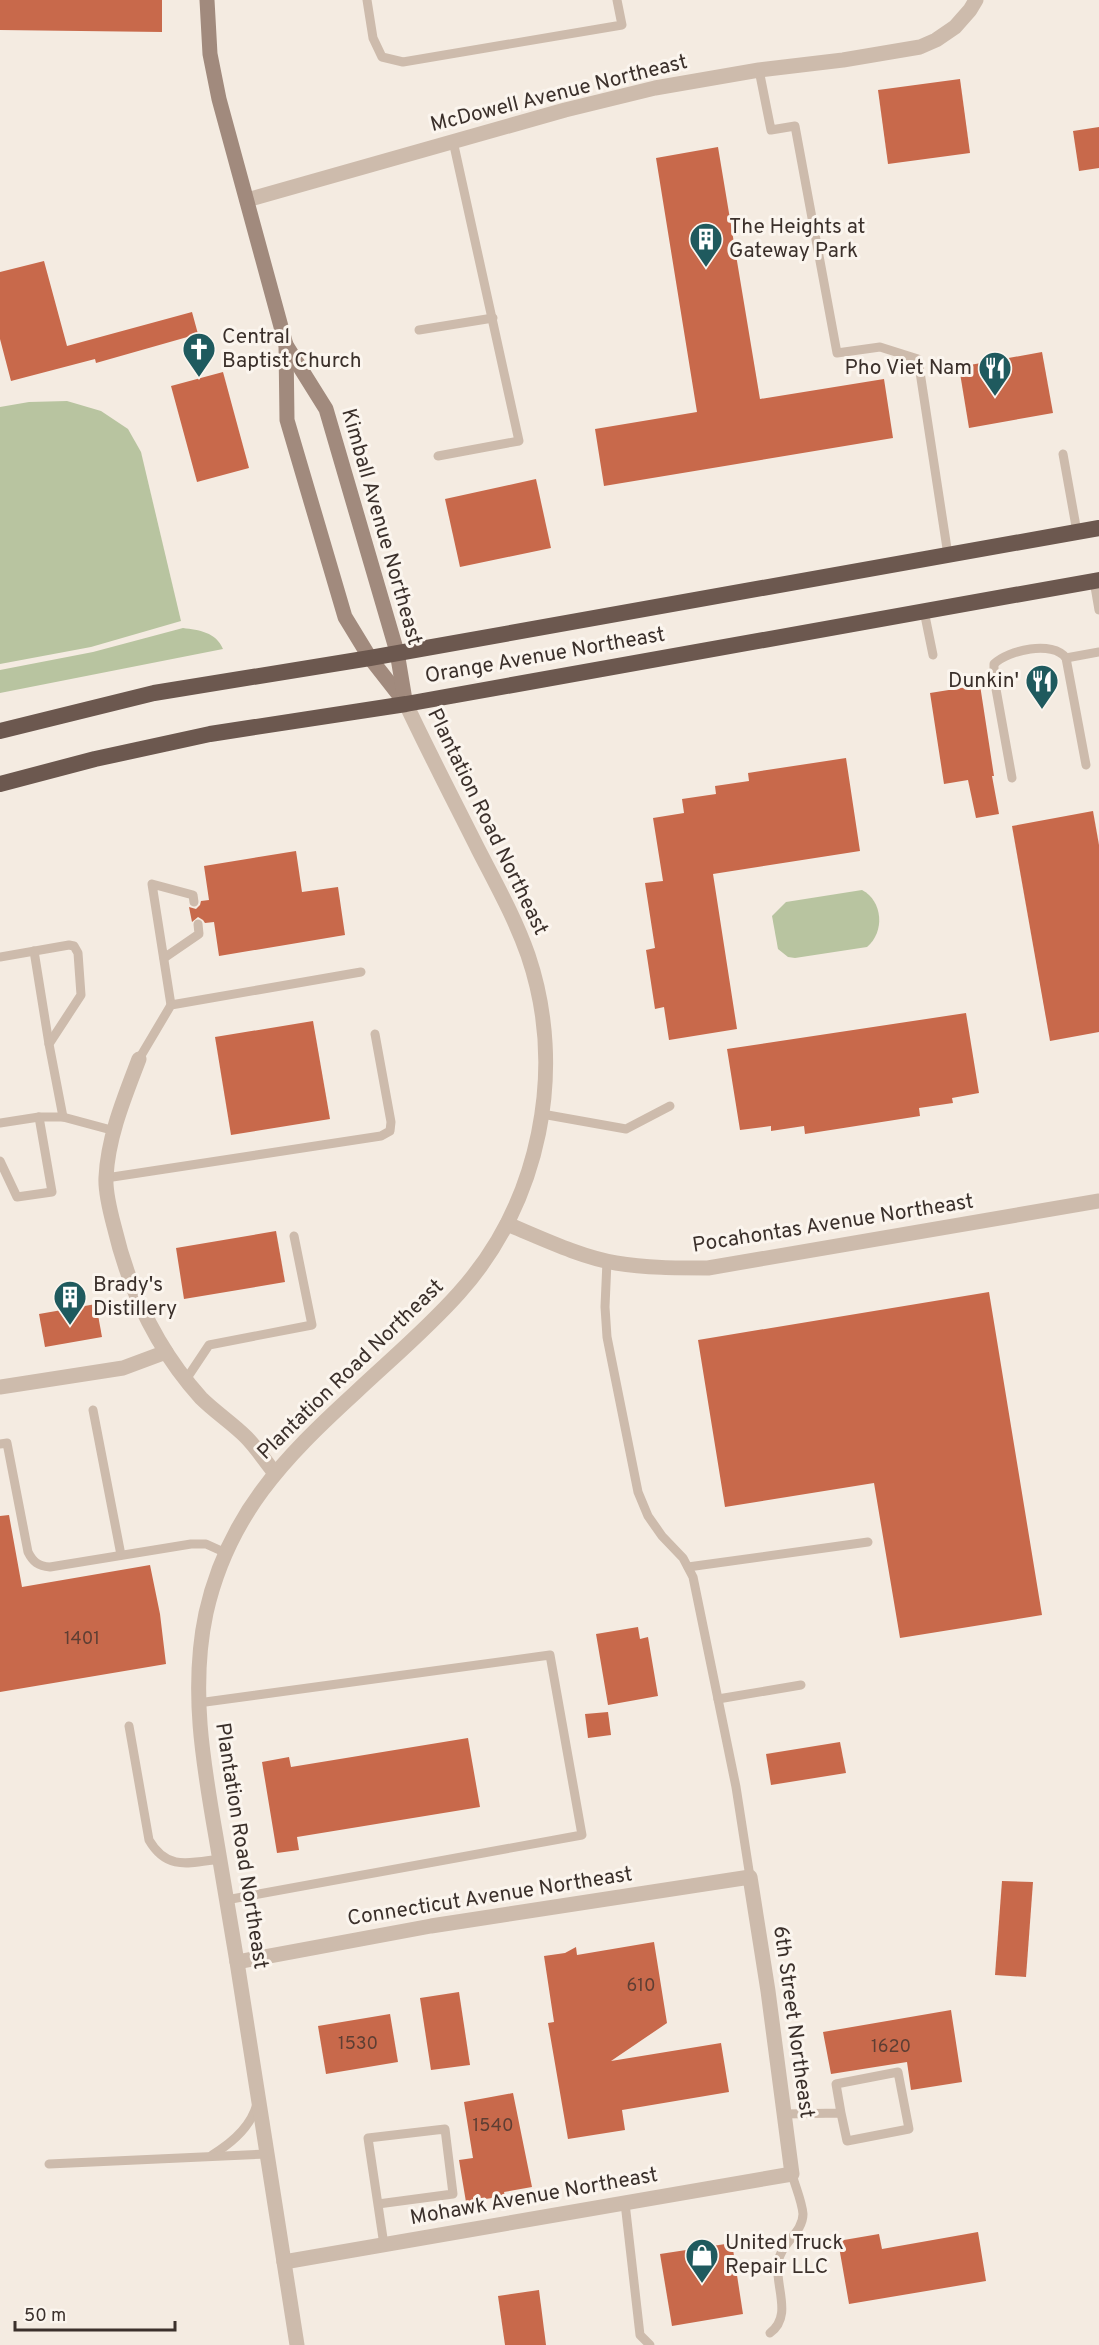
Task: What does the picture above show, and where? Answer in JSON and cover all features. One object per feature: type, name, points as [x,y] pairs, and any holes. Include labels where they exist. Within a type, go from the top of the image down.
[{"type":"highway","name":"Orange Avenue Northeast","points":[[0,730],[154,693],[370,658],[1099,528]]},
{"type":"highway","name":"Orange Avenue Northeast","points":[[0,784],[95,759],[210,734],[406,704],[1096,580]]},
{"type":"main road","name":"Kimball Avenue Northeast","points":[[207,0],[212,65],[219,99],[286,345],[286,420],[345,617],[370,658],[406,704]]},
{"type":"main road","name":"Kimball Avenue Northeast","points":[[286,345],[326,409],[398,652],[406,704]]},
{"type":"street","name":"McDowell Avenue Northeast","points":[[247,200],[565,110],[655,88],[759,70],[843,60],[920,47],[936,40],[955,27],[976,0]]},
{"type":"street","name":"Plantation Road Northeast","points":[[297,2345],[237,1962],[204,1772],[198,1703],[200,1658],[206,1613],[218,1570],[226,1553],[252,1504],[274,1472],[460,1293],[496,1245],[523,1188],[534,1156],[546,1080],[540,1002],[529,958],[514,920],[406,704]]},
{"type":"street","points":[[139,1059],[125,1094],[106,1178],[111,1215],[122,1261],[139,1306],[166,1352],[202,1398],[247,1438],[274,1472]]},
{"type":"street","name":"Pocahontas Avenue Northeast","points":[[507,1224],[608,1261],[656,1267],[708,1268],[1099,1202]]},
{"type":"street","points":[[0,1387],[123,1368],[166,1352]]},
{"type":"street","name":"Connecticut Avenue Northeast","points":[[237,1962],[431,1926],[750,1877]]},
{"type":"street","name":"6th Street Northeast","points":[[750,1877],[768,1991],[792,2174]]},
{"type":"street","name":"Mohawk Avenue Northeast","points":[[284,2262],[792,2174]]},
{"type":"lane","points":[[367,0],[373,38],[382,57],[403,62],[622,25],[617,0]]},
{"type":"lane","points":[[759,70],[771,130],[795,126],[837,353],[880,347],[918,359],[948,555]]},
{"type":"lane","points":[[438,456],[519,441],[453,141]]},
{"type":"lane","points":[[419,330],[493,318]]},
{"type":"lane","points":[[1063,454],[1077,532]]},
{"type":"lane","points":[[1096,580],[1099,610]]},
{"type":"lane","points":[[924,611],[933,655]]},
{"type":"lane","points":[[1012,778],[994,678],[994,664],[1001,657],[1026,650],[1052,648],[1062,652],[1066,658],[1086,765]]},
{"type":"lane","points":[[1066,658],[1099,652]]},
{"type":"lane","points":[[139,1059],[171,1005],[152,884],[193,895],[194,902]]},
{"type":"lane","points":[[164,958],[199,934],[198,924]]},
{"type":"lane","points":[[0,957],[74,946],[78,953],[81,995],[50,1044]]},
{"type":"lane","points":[[34,951],[63,1117]]},
{"type":"lane","points":[[171,1005],[361,972]]},
{"type":"lane","points":[[106,1178],[381,1136],[390,1131],[391,1122],[375,1034]]},
{"type":"lane","points":[[542,1114],[626,1129],[670,1106]]},
{"type":"lane","points":[[0,1161],[17,1197],[52,1192],[39,1117]]},
{"type":"lane","points":[[0,1123],[39,1117],[63,1117],[115,1131]]},
{"type":"lane","points":[[187,1378],[209,1345],[312,1325],[294,1236]]},
{"type":"lane","points":[[608,1261],[605,1307],[607,1337],[638,1492],[648,1516],[662,1536],[683,1558],[693,1577],[736,1787],[750,1877]]},
{"type":"lane","points":[[93,1410],[121,1555]]},
{"type":"lane","points":[[0,1444],[7,1443],[28,1551],[33,1562],[50,1567],[206,1544],[226,1553]]},
{"type":"lane","points":[[688,1567],[868,1542]]},
{"type":"lane","points":[[198,1703],[550,1655],[582,1835],[226,1900]]},
{"type":"lane","points":[[718,1699],[801,1685]]},
{"type":"lane","points":[[129,1726],[149,1840],[156,1853],[178,1863],[219,1859]]},
{"type":"lane","points":[[898,2072],[909,2129],[846,2141],[841,2113],[836,2084],[898,2072]]},
{"type":"lane","points":[[210,2156],[229,2144],[249,2123],[254,2116],[259,2098]]},
{"type":"lane","points":[[784,2115],[841,2113]]},
{"type":"lane","points":[[378,2204],[453,2194],[445,2129],[368,2138],[384,2245]]},
{"type":"lane","points":[[49,2164],[267,2154]]},
{"type":"lane","points":[[770,2333],[781,2322],[778,2259],[802,2221],[803,2213],[792,2174]]},
{"type":"lane","points":[[625,2203],[640,2335],[650,2345]]},
{"type":"green space","points":[[67,401],[101,411],[128,429],[141,452],[181,621],[91,647],[0,664],[0,407],[29,402]]},
{"type":"green space","points":[[183,628],[211,635],[223,649],[0,693],[0,670],[93,652]]},
{"type":"green space","points":[[862,890],[874,901],[879,917],[877,933],[867,947],[795,958],[788,957],[778,949],[772,916],[786,902]]},
{"type":"building","points":[[0,0],[162,0],[162,32],[0,30]]},
{"type":"building","points":[[960,79],[970,153],[888,164],[878,90]]},
{"type":"building","points":[[1099,127],[1099,168],[1079,171],[1073,131]]},
{"type":"building","name":"The Heights at Gateway Park","points":[[718,147],[760,399],[884,379],[893,438],[604,486],[595,429],[697,412],[656,158]]},
{"type":"building","points":[[44,261],[67,346],[192,312],[198,334],[96,363],[95,359],[11,381],[0,339],[0,272]]},
{"type":"building","points":[[1042,352],[1053,413],[969,428],[959,367]]},
{"type":"building","points":[[223,372],[249,468],[197,482],[171,386]]},
{"type":"building","points":[[536,479],[551,548],[460,567],[445,499]]},
{"type":"building","points":[[980,685],[999,814],[976,818],[968,780],[944,784],[930,693]]},
{"type":"building","points":[[846,758],[860,851],[713,874],[737,1029],[669,1040],[664,1007],[655,1009],[646,950],[655,948],[645,883],[663,881],[653,818],[684,813],[682,799],[716,794],[715,786],[749,781],[748,773]]},
{"type":"building","points":[[1093,811],[1099,845],[1099,1032],[1050,1041],[1012,826]]},
{"type":"building","points":[[296,851],[302,892],[338,887],[345,935],[219,956],[214,922],[205,923],[198,917],[192,922],[189,907],[196,909],[201,901],[209,900],[204,866]]},
{"type":"building","points":[[966,1013],[979,1093],[952,1098],[953,1103],[919,1108],[920,1116],[805,1134],[804,1126],[771,1131],[771,1126],[740,1130],[727,1049]]},
{"type":"building","points":[[313,1021],[330,1119],[231,1135],[215,1037]]},
{"type":"building","points":[[276,1231],[285,1282],[184,1299],[176,1248]]},
{"type":"building","points":[[989,1292],[1042,1615],[900,1638],[874,1483],[725,1507],[698,1340]]},
{"type":"building","name":"Brady's Distillery","points":[[96,1304],[102,1337],[45,1347],[39,1314]]},
{"type":"building","points":[[9,1515],[22,1587],[150,1565],[160,1614],[166,1664],[0,1692],[0,1516]]},
{"type":"building","points":[[638,1627],[640,1639],[648,1637],[658,1696],[608,1705],[596,1634]]},
{"type":"building","points":[[608,1712],[611,1735],[588,1738],[585,1714]]},
{"type":"building","points":[[468,1738],[480,1807],[297,1837],[299,1850],[277,1853],[262,1762],[289,1757],[291,1767]]},
{"type":"building","points":[[840,1742],[846,1773],[771,1785],[766,1754]]},
{"type":"building","points":[[1002,1881],[1033,1882],[1026,1977],[995,1975]]},
{"type":"building","points":[[654,1942],[667,2023],[611,2061],[721,2043],[729,2092],[622,2110],[625,2130],[568,2139],[548,2023],[554,2022],[544,1956],[565,1953],[576,1947],[577,1955]]},
{"type":"building","points":[[459,1992],[470,2065],[431,2070],[420,1998]]},
{"type":"building","points":[[951,2010],[962,2082],[911,2090],[907,2062],[831,2074],[823,2032]]},
{"type":"building","points":[[390,2014],[398,2062],[326,2074],[318,2026]]},
{"type":"building","points":[[513,2093],[532,2187],[504,2192],[505,2196],[466,2202],[459,2160],[473,2158],[464,2102]]},
{"type":"building","points":[[978,2232],[986,2281],[849,2304],[838,2241],[879,2234],[882,2249]]},
{"type":"building","name":"United Truck Repair LLC","points":[[732,2243],[743,2314],[672,2326],[660,2254]]},
{"type":"building","points":[[539,2290],[546,2345],[505,2345],[498,2296]]},
{"type":"place","name":"The Heights at Gateway Park","points":[[706,268]]},
{"type":"place","name":"Central Baptist Church","points":[[199,378]]},
{"type":"place","name":"Pho Viet Nam","points":[[995,397]]},
{"type":"place","name":"Dunkin'","points":[[1042,710]]},
{"type":"place","name":"Brady's Distillery","points":[[70,1326]]},
{"type":"place","name":"United Truck Repair LLC","points":[[702,2284]]}]
